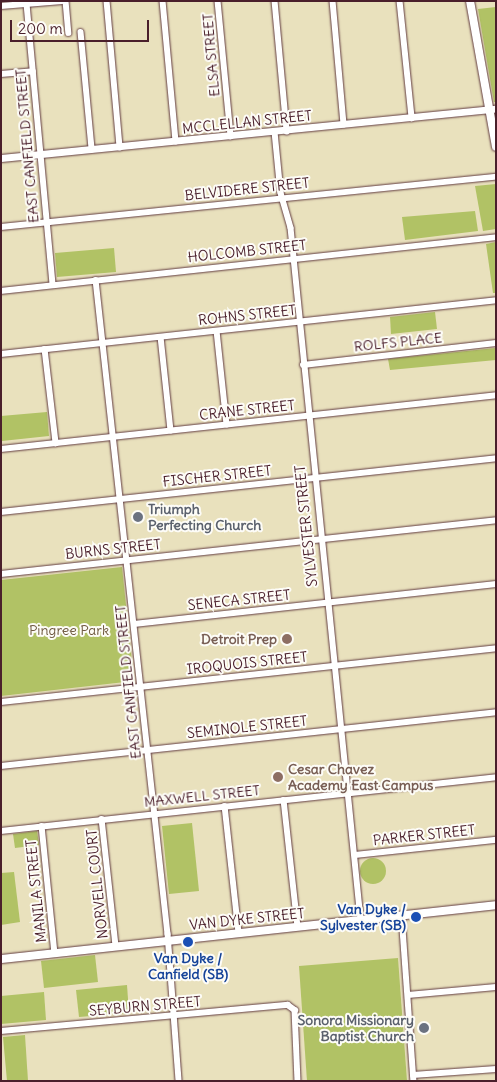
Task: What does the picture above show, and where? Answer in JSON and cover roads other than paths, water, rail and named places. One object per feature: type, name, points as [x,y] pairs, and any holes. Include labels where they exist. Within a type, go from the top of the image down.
[{"type":"main road","points":[[470,1],[492,110],[496,147]]},
{"type":"main road","name":"VAN DYKE STREET","points":[[1,958],[496,905]]},
{"type":"street","points":[[1,6],[62,1]]},
{"type":"street","points":[[66,1],[69,33]]},
{"type":"street","points":[[107,1],[120,147]]},
{"type":"street","points":[[163,1],[176,141]]},
{"type":"street","name":"ELSA STREET","points":[[218,1],[231,136]]},
{"type":"street","points":[[275,1],[287,130]]},
{"type":"street","points":[[333,1],[344,125]]},
{"type":"street","points":[[400,1],[412,118]]},
{"type":"street","name":"EAST CANFIELD STREET","points":[[27,4],[53,285]]},
{"type":"street","points":[[81,32],[92,149]]},
{"type":"street","points":[[1,74],[33,71]]},
{"type":"street","name":"MCCLELLAN STREET","points":[[1,158],[492,110]]},
{"type":"street","name":"SYLVESTER STREET","points":[[275,132],[293,259],[313,478],[361,919]]},
{"type":"street","name":"BELVIDERE STREET","points":[[1,227],[496,176]]},
{"type":"street","name":"HOLCOMB STREET","points":[[1,291],[496,237]]},
{"type":"street","name":"EAST CANFIELD STREET","points":[[96,280],[155,814],[168,940],[179,1081]]},
{"type":"street","name":"ROHNS STREET","points":[[1,354],[496,300]]},
{"type":"street","points":[[217,331],[227,424]]},
{"type":"street","points":[[161,337],[171,430]]},
{"type":"street","name":"ROLFS PLACE","points":[[303,365],[496,343]]},
{"type":"street","points":[[46,349],[56,443]]},
{"type":"street","name":"CRANE STREET","points":[[1,449],[496,395]]},
{"type":"street","name":"FISCHER STREET","points":[[1,512],[496,458]]},
{"type":"street","name":"BURNS STREET","points":[[1,574],[496,520]]},
{"type":"street","name":"SENECA STREET","points":[[134,624],[496,584]]},
{"type":"street","name":"IROQUOIS STREET","points":[[1,702],[496,648]]},
{"type":"street","name":"SEMINOLE STREET","points":[[1,766],[496,712]]},
{"type":"street","name":"MAXWELL STREET","points":[[1,830],[496,776]]},
{"type":"street","points":[[284,800],[298,926]]},
{"type":"street","points":[[225,806],[239,932]]},
{"type":"street","name":"NORVELL COURT","points":[[102,819],[116,946]]},
{"type":"street","name":"MANILA STREET","points":[[42,826],[55,953]]},
{"type":"street","name":"PARKER STREET","points":[[354,855],[496,840]]},
{"type":"street","points":[[402,915],[414,1078],[496,1069]]},
{"type":"street","points":[[408,995],[496,987]]},
{"type":"street","name":"SEYBURN STREET","points":[[1,1031],[291,1006],[298,1081]]},
{"type":"place","name":"Triumph Perfecting Church","points":[[138,517]]},
{"type":"place","name":"Detroit Prep","points":[[287,639]]},
{"type":"place","name":"Cesar Chavez Academy East Campus","points":[[278,777]]},
{"type":"place","name":"Van Dyke / Sylvester (SB)","points":[[416,917]]},
{"type":"place","name":"Van Dyke / Canfield (SB)","points":[[188,942]]},
{"type":"place","name":"Sonora Missionary Baptist Church","points":[[424,1028]]},
{"type":"park label","name":"Pingree Park","points":[[69,630]]}]
